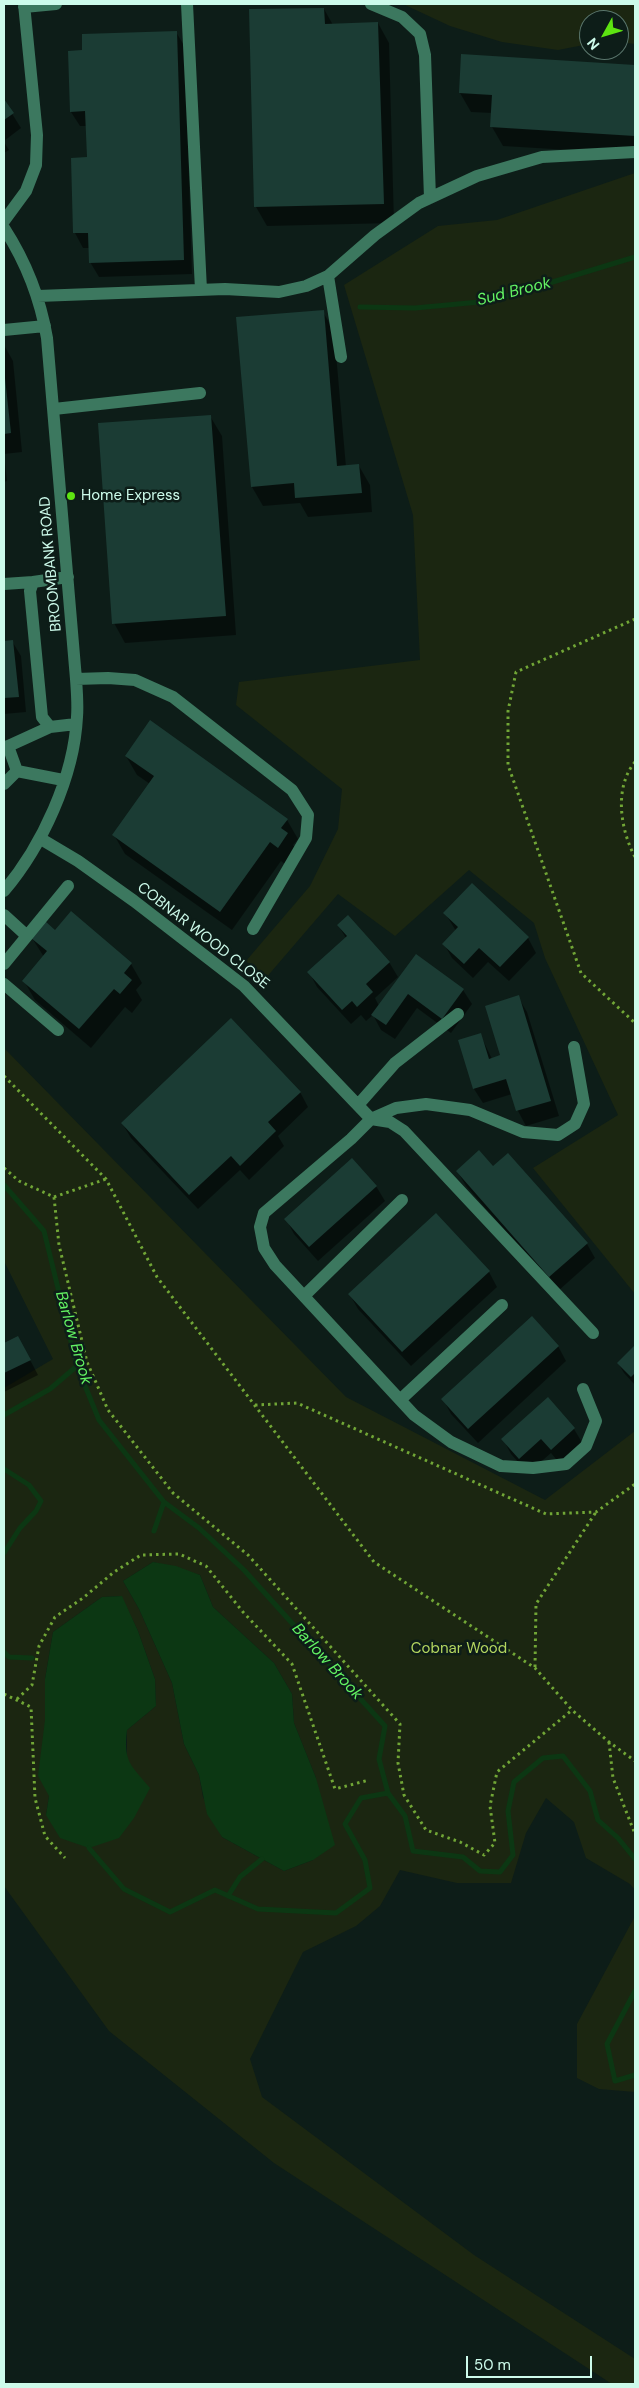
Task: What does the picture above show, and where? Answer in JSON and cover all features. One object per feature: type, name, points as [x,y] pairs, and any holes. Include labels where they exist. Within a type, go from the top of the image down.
[{"type":"street","points":[[4,221],[26,190],[36,165],[37,135],[24,5],[56,4]]},
{"type":"street","points":[[187,4],[201,290]]},
{"type":"street","points":[[371,4],[402,17],[420,34],[425,56],[430,198]]},
{"type":"street","points":[[38,296],[201,290],[279,292],[306,286],[328,276],[375,235],[419,203],[477,176],[542,157],[635,152]]},
{"type":"street","name":"BROOMBANK ROAD","points":[[4,228],[20,253],[38,296],[45,326],[54,409],[76,679],[76,724],[72,754],[64,780],[41,839],[4,891]]},
{"type":"street","points":[[328,276],[341,357]]},
{"type":"street","points":[[4,330],[45,326]]},
{"type":"street","points":[[54,409],[200,394]]},
{"type":"street","points":[[4,584],[68,577]]},
{"type":"street","points":[[33,582],[30,592],[42,717],[50,727]]},
{"type":"street","points":[[76,679],[108,678],[135,680],[173,697],[292,790],[308,816],[306,838],[253,929]]},
{"type":"street","points":[[17,771],[6,747],[50,727],[76,724]]},
{"type":"street","points":[[17,771],[64,780]]},
{"type":"street","points":[[4,784],[17,771]]},
{"type":"street","name":"COBNAR WOOD CLOSE","points":[[41,839],[134,901],[244,986],[371,1119]]},
{"type":"street","points":[[4,964],[68,886]]},
{"type":"street","points":[[4,914],[27,936]]},
{"type":"street","points":[[4,984],[58,1030]]},
{"type":"street","points":[[358,1105],[395,1063],[458,1014]]},
{"type":"street","points":[[574,1047],[584,1104],[575,1124],[558,1135],[523,1132],[470,1110],[426,1104],[396,1108],[371,1119],[351,1139],[264,1213],[260,1227],[264,1248],[275,1265],[414,1415],[451,1442],[501,1466],[533,1468],[566,1464],[586,1446],[596,1421],[583,1389]]},
{"type":"street","points":[[371,1119],[390,1122],[404,1131],[593,1333]]},
{"type":"street","points":[[304,1296],[402,1200]]},
{"type":"street","points":[[400,1400],[502,1305]]},
{"type":"path","points":[[635,619],[516,672],[508,711],[508,765],[581,973],[635,1023]]},
{"type":"path","points":[[635,762],[626,773],[621,799],[624,825],[635,857]]},
{"type":"path","points":[[4,1076],[106,1179],[157,1277],[374,1562],[535,1668],[572,1710],[609,1742],[635,1761]]},
{"type":"path","points":[[4,1168],[19,1181],[54,1196],[106,1179]]},
{"type":"path","points":[[54,1196],[59,1245],[87,1362],[108,1410],[173,1493],[248,1555],[400,1724],[398,1763],[404,1794],[426,1830],[460,1842],[484,1855],[495,1843],[490,1806],[497,1772],[572,1710]]},
{"type":"path","points":[[254,1405],[297,1403],[546,1514],[596,1512]]},
{"type":"path","points":[[535,1668],[536,1604],[596,1512],[635,1484]]},
{"type":"path","points":[[17,1699],[32,1685],[39,1646],[55,1617],[83,1598],[114,1572],[141,1555],[179,1554],[206,1566],[243,1612],[292,1664],[335,1789],[369,1780]]},
{"type":"path","points":[[4,1694],[31,1707],[35,1798],[44,1836],[65,1858]]},
{"type":"path","points":[[609,1742],[613,1778],[635,1834]]},
{"type":"green space","points":[[403,4],[635,4],[635,44],[629,43],[629,10],[579,10],[579,46],[558,50],[502,42],[450,26]]},
{"type":"green space","points":[[635,173],[635,1294],[533,1168],[618,1115],[545,958],[534,923],[469,870],[395,936],[338,894],[265,979],[246,961],[310,886],[338,829],[342,789],[236,705],[239,682],[420,660],[413,515],[344,285],[438,226],[497,220]]},
{"type":"green space","name":"Cobnar Wood","points":[[4,1048],[346,1397],[545,1500],[635,1431],[635,1890],[630,1884],[586,1858],[574,1822],[546,1798],[526,1833],[511,1883],[457,1883],[400,1870],[380,1906],[356,1926],[303,1952],[250,2059],[262,2097],[474,2255],[635,2359],[635,2384],[612,2384],[274,2163],[109,2031],[4,1886],[4,1388],[53,1359],[4,1261]],"holes":[[[153,1562],[200,1575],[213,1607],[274,1663],[292,1694],[294,1723],[316,1778],[313,1860],[284,1871],[222,1837],[203,1797],[199,1775],[184,1744],[172,1683],[139,1609],[123,1581]],[[121,1596],[138,1631],[155,1679],[156,1706],[127,1730],[127,1759],[46,1815],[49,1796],[45,1679],[53,1632],[102,1597]]]},
{"type":"green space","points":[[635,1916],[635,2092],[599,2089],[577,2078],[577,2024]]},
{"type":"shaded area","points":[[153,1562],[176,1566],[200,1575],[213,1607],[274,1663],[292,1694],[294,1723],[316,1778],[335,1845],[313,1860],[284,1871],[222,1837],[207,1814],[199,1775],[184,1744],[172,1683],[139,1609],[123,1581]]},
{"type":"shaded area","points":[[122,1596],[138,1631],[155,1679],[156,1706],[127,1730],[126,1741],[126,1749],[133,1768],[150,1788],[134,1818],[119,1838],[89,1848],[60,1838],[46,1815],[49,1796],[38,1776],[45,1720],[45,1679],[53,1632],[102,1597]]},
{"type":"building","points":[[324,8],[325,24],[378,22],[384,204],[254,207],[249,9]]},
{"type":"building","points":[[177,31],[184,260],[89,263],[88,233],[73,233],[71,158],[87,157],[85,111],[70,112],[68,51],[82,50],[82,34]]},
{"type":"building","points":[[461,54],[635,65],[635,136],[490,127],[492,95],[459,93]]},
{"type":"building","points":[[4,99],[14,113],[4,120]]},
{"type":"building","points":[[324,310],[337,466],[359,464],[362,493],[295,498],[294,483],[251,487],[236,317]]},
{"type":"building","points":[[4,369],[11,433],[4,434]]},
{"type":"building","points":[[211,415],[226,616],[112,624],[98,423]]},
{"type":"building","points":[[13,640],[19,697],[4,698],[4,641]]},
{"type":"building","points":[[150,720],[288,819],[281,828],[288,833],[278,848],[270,842],[220,912],[112,835],[154,776],[125,756]]},
{"type":"building","points":[[472,883],[529,937],[500,967],[479,948],[464,964],[442,944],[458,927],[443,913]]},
{"type":"building","points":[[71,911],[132,963],[124,973],[132,980],[120,994],[114,989],[79,1029],[22,981],[47,951],[31,938],[45,921],[55,930]]},
{"type":"building","points":[[348,915],[390,962],[366,984],[373,992],[357,1007],[352,1001],[342,1010],[307,972],[347,936],[337,925]]},
{"type":"building","points":[[416,954],[464,989],[442,1019],[408,994],[386,1025],[371,1015]]},
{"type":"building","points":[[519,995],[551,1101],[516,1111],[506,1079],[473,1089],[458,1040],[481,1033],[489,1059],[500,1055],[485,1006]]},
{"type":"building","points":[[231,1018],[301,1092],[268,1122],[276,1131],[240,1166],[231,1156],[189,1195],[121,1123]]},
{"type":"building","points":[[479,1150],[493,1166],[508,1153],[588,1243],[549,1277],[456,1171]]},
{"type":"building","points":[[352,1158],[377,1186],[309,1247],[284,1219]]},
{"type":"building","points":[[436,1213],[490,1271],[402,1352],[348,1294]]},
{"type":"building","points":[[532,1316],[559,1346],[468,1429],[441,1399]]},
{"type":"building","points":[[18,1336],[31,1360],[4,1373],[4,1343]]},
{"type":"building","points":[[635,1345],[635,1373],[631,1377],[617,1363]]},
{"type":"building","points":[[548,1397],[575,1428],[551,1450],[541,1439],[519,1459],[501,1439]]},
{"type":"waterway","name":"Sud Brook","points":[[360,307],[415,308],[490,301],[635,257]]},
{"type":"waterway","name":"Barlow Brook","points":[[4,1185],[44,1231],[77,1366],[99,1420],[164,1502],[199,1528],[244,1570],[385,1726],[379,1759],[388,1793],[405,1816],[413,1851],[463,1857],[480,1871],[500,1872],[513,1855],[508,1811],[514,1782],[543,1758],[563,1756],[590,1791],[598,1820],[618,1838],[635,1859]]},
{"type":"waterway","points":[[4,1415],[50,1389],[77,1366]]},
{"type":"waterway","points":[[4,1469],[29,1485],[41,1501],[36,1511],[20,1528],[4,1553]]},
{"type":"waterway","points":[[154,1531],[164,1502]]},
{"type":"waterway","points":[[4,1652],[9,1657],[32,1658]]},
{"type":"waterway","points":[[89,1848],[124,1889],[170,1912],[215,1890],[258,1909],[336,1913],[370,1888],[365,1860],[345,1824],[361,1798],[388,1793]]},
{"type":"waterway","points":[[228,1896],[240,1877],[262,1859]]},
{"type":"waterway","name":"Barlow Brook","points":[[635,1991],[607,2044],[615,2081],[635,2075]]},
{"type":"place","name":"Home Express","points":[[71,496]]}]
